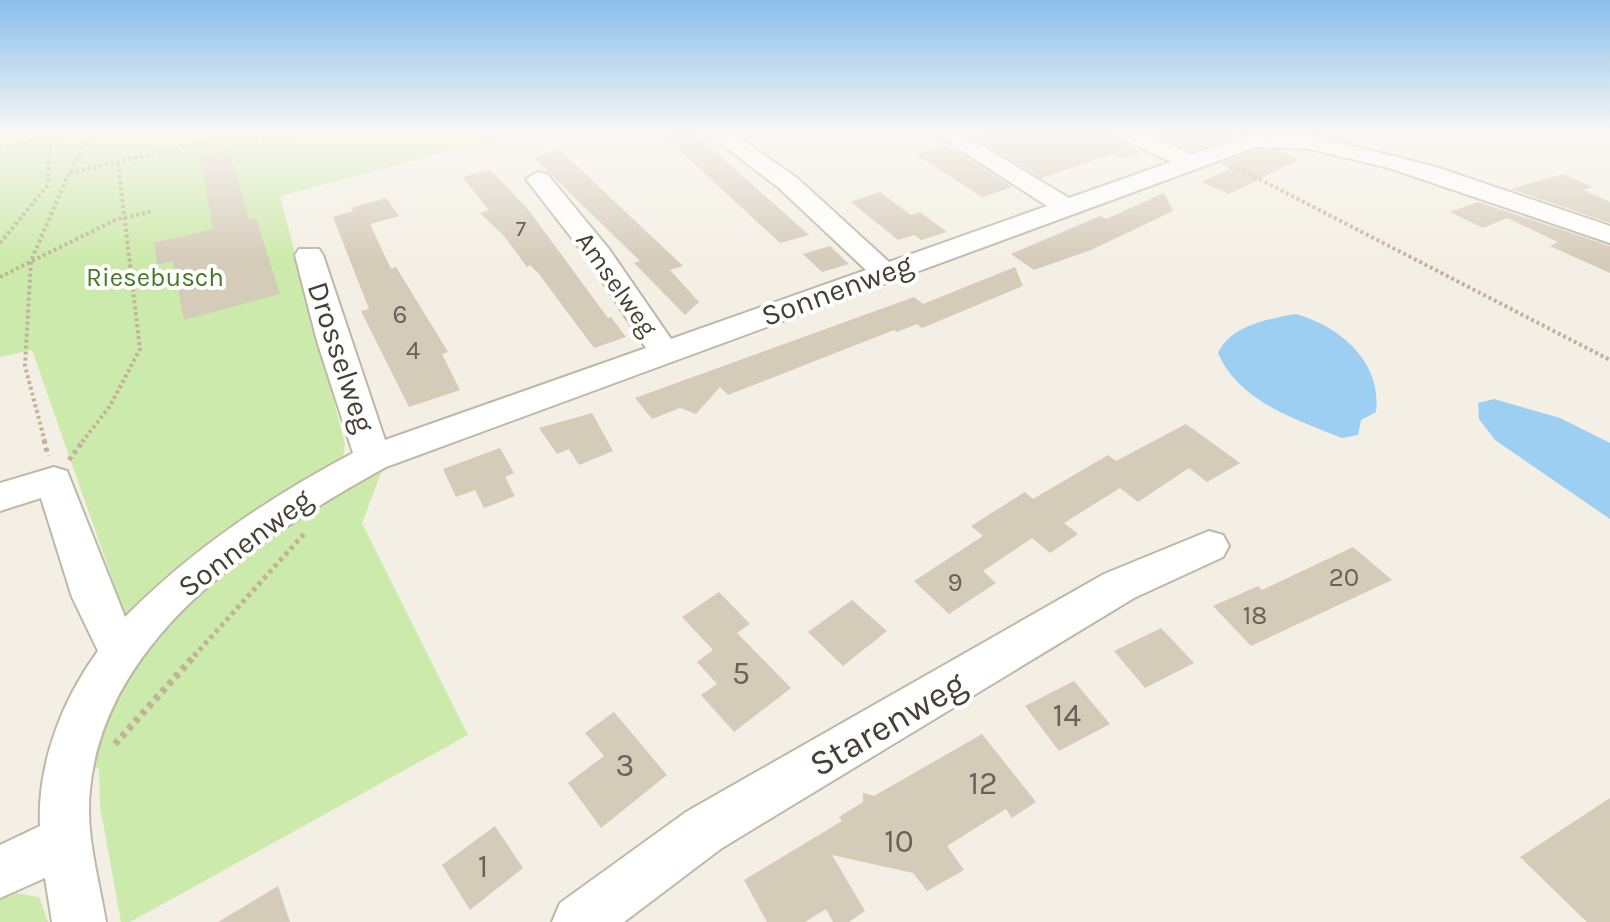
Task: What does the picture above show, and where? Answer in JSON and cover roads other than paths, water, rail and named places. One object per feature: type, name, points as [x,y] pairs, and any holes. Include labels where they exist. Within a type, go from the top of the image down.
[{"type":"street","points":[[778,176],[885,273]]},
{"type":"street","points":[[1015,176],[1066,207]]},
{"type":"street","name":"Sonnenweg","points":[[79,922],[67,840],[65,790],[75,739],[120,651],[186,584],[258,527],[324,483],[373,458],[1157,176]]},
{"type":"street","name":"Sonnenweg","points":[[1433,176],[1515,199],[1610,235]]},
{"type":"street","name":"Amselweg","points":[[538,179],[599,255],[665,353]]},
{"type":"street","name":"Drosselweg","points":[[309,255],[333,341],[373,458]]},
{"type":"street","points":[[0,497],[54,480],[93,597],[120,651]]},
{"type":"street","name":"Starenweg","points":[[579,922],[704,830],[1119,586],[1209,546]]},
{"type":"street","points":[[0,872],[67,840]]},
{"type":"water","points":[[1296,314],[1343,338],[1365,362],[1376,394],[1376,412],[1361,420],[1358,435],[1342,438],[1271,407],[1240,384],[1227,370],[1218,353],[1232,336],[1251,325]]},
{"type":"water","points":[[1494,399],[1560,418],[1610,443],[1610,519],[1495,440],[1479,419],[1478,403]]},
{"type":"park label","name":"Riesebusch","points":[[155,277]]}]
